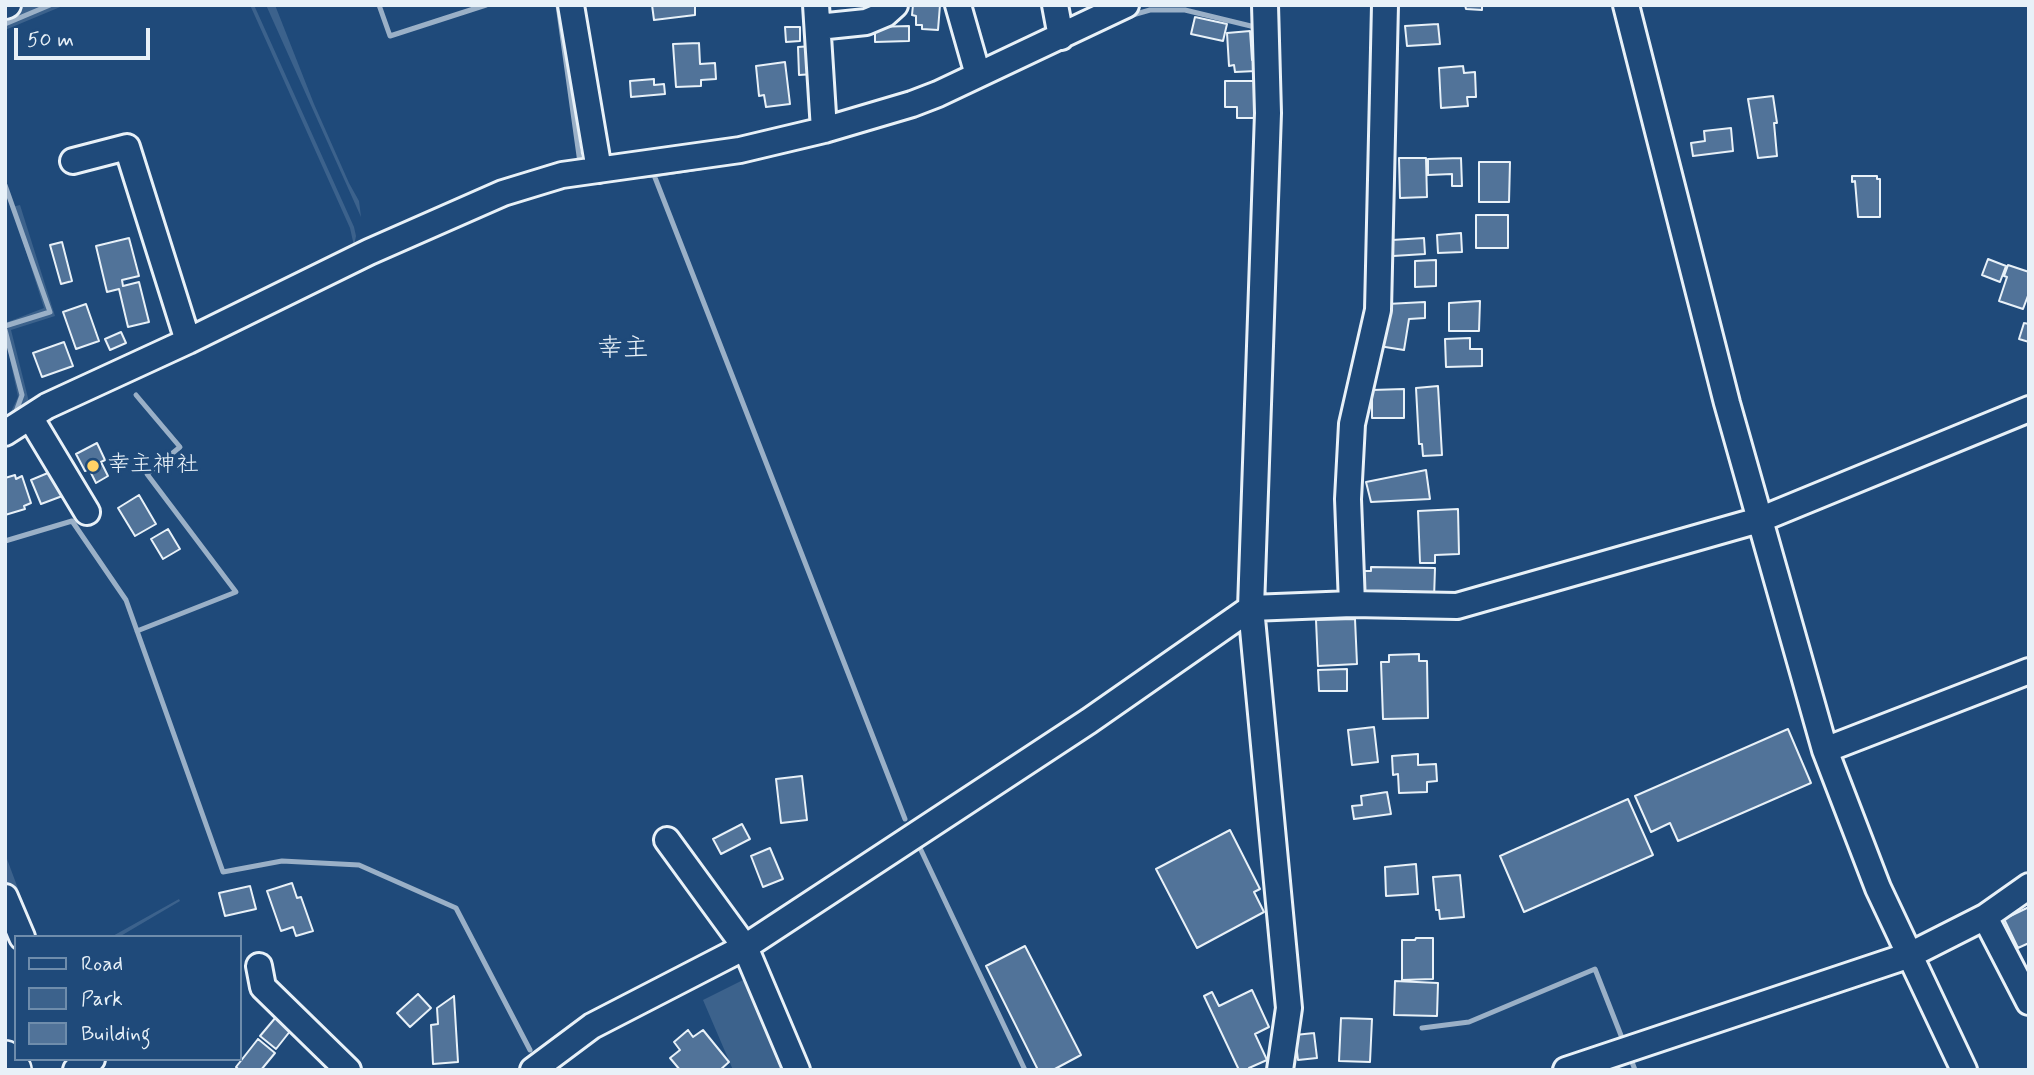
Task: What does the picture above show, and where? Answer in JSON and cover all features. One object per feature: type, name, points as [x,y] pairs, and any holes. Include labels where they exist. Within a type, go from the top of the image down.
[{"type":"highway","points":[[5,1060],[12,1070]]},
{"type":"street","points":[[571,5],[599,170]]},
{"type":"street","points":[[824,130],[817,16],[866,22],[885,14],[895,5]]},
{"type":"street","points":[[958,5],[978,75]]},
{"type":"street","points":[[1055,5],[1061,37]]},
{"type":"street","points":[[5,433],[47,406],[188,341],[369,252],[503,193],[535,182],[599,170],[740,150],[824,130],[912,104],[1126,5]]},
{"type":"street","points":[[1265,5],[1268,113],[1251,608],[1289,1008],[1280,1070]]},
{"type":"street","points":[[1352,604],[1348,499],[1352,424],[1378,310],[1385,5]]},
{"type":"street","points":[[1626,5],[1681,230],[1759,520],[1825,750],[1878,888],[1964,1070]]},
{"type":"street","points":[[73,161],[127,146],[188,341]]},
{"type":"street","points":[[533,1070],[592,1026],[745,947],[1077,729],[1251,608],[1352,604],[1457,606],[1759,520],[2029,409]]},
{"type":"street","points":[[30,417],[87,512]]},
{"type":"street","points":[[1825,750],[2029,671]]},
{"type":"street","points":[[667,840],[745,947],[797,1070]]},
{"type":"street","points":[[1566,1070],[1910,955],[1985,917],[2029,886]]},
{"type":"street","points":[[5,897],[21,935]]},
{"type":"street","points":[[1985,917],[2029,1002]]},
{"type":"street","points":[[259,966],[263,987],[348,1070]]},
{"type":"green space","points":[[20,5],[65,5],[5,30],[5,12]]},
{"type":"green space","points":[[250,5],[254,5],[354,227],[354,246],[350,228]]},
{"type":"green space","points":[[266,5],[275,5],[314,104],[359,201],[361,217]]},
{"type":"green space","points":[[20,205],[55,316],[11,330],[31,410],[5,427],[5,418],[9,416],[18,397],[5,336],[5,323],[44,308],[12,207]]},
{"type":"green space","points":[[7,859],[35,935],[28,935],[5,879]]},
{"type":"green space","points":[[179,899],[180,901],[122,935],[115,935]]},
{"type":"green space","points":[[751,976],[790,1070],[733,1070],[703,1000]]},
{"type":"building","points":[[652,5],[695,5],[695,15],[654,20]]},
{"type":"building","points":[[913,5],[940,5],[938,30],[922,29],[922,25],[916,25],[916,16],[912,15]]},
{"type":"building","points":[[1465,5],[1482,5],[1482,10],[1466,9]]},
{"type":"building","points":[[1195,17],[1227,24],[1223,41],[1191,34]]},
{"type":"building","points":[[1438,24],[1440,44],[1407,46],[1405,26]]},
{"type":"building","points":[[909,26],[909,41],[875,42],[875,27]]},
{"type":"building","points":[[785,27],[800,27],[800,41],[786,42]]},
{"type":"building","points":[[1250,31],[1252,60],[1255,59],[1256,71],[1235,72],[1234,65],[1229,66],[1227,33]]},
{"type":"building","points":[[699,43],[700,64],[715,63],[716,79],[701,80],[701,86],[676,87],[673,44]]},
{"type":"building","points":[[813,46],[814,74],[799,75],[798,47]]},
{"type":"building","points":[[785,62],[790,104],[766,107],[764,95],[759,96],[756,66]]},
{"type":"building","points":[[1463,66],[1464,73],[1475,72],[1476,97],[1467,97],[1468,106],[1441,108],[1439,68]]},
{"type":"building","points":[[654,79],[654,85],[664,84],[665,94],[631,97],[630,81]]},
{"type":"building","points":[[1225,81],[1255,81],[1254,118],[1237,118],[1237,107],[1225,107]]},
{"type":"building","points":[[1773,96],[1777,123],[1774,123],[1777,156],[1758,158],[1748,99]]},
{"type":"building","points":[[1731,128],[1733,151],[1693,156],[1691,143],[1705,141],[1704,131]]},
{"type":"building","points":[[1399,158],[1426,158],[1427,197],[1400,198]]},
{"type":"building","points":[[1461,158],[1462,186],[1452,186],[1452,174],[1428,175],[1428,159]]},
{"type":"building","points":[[1479,162],[1510,162],[1509,202],[1479,202]]},
{"type":"building","points":[[1852,176],[1877,176],[1877,179],[1880,179],[1880,217],[1858,217],[1855,181],[1852,182]]},
{"type":"building","points":[[1476,215],[1508,215],[1508,248],[1476,248]]},
{"type":"building","points":[[1461,233],[1462,252],[1438,253],[1437,235]]},
{"type":"building","points":[[129,238],[139,276],[122,280],[123,286],[139,282],[149,322],[128,327],[119,289],[107,292],[96,246]]},
{"type":"building","points":[[1424,238],[1425,254],[1393,256],[1392,240]]},
{"type":"building","points":[[62,242],[72,281],[61,284],[50,245]]},
{"type":"building","points":[[1988,259],[2006,266],[2000,282],[1982,275]]},
{"type":"building","points":[[1436,260],[1436,286],[1415,287],[1415,261]]},
{"type":"building","points":[[2008,265],[2029,272],[2029,293],[2023,309],[1999,301]]},
{"type":"building","points":[[1480,301],[1479,331],[1449,331],[1449,303]]},
{"type":"building","points":[[1425,302],[1425,318],[1409,319],[1404,350],[1379,346],[1387,304]]},
{"type":"building","points":[[86,304],[99,341],[76,349],[63,312]]},
{"type":"building","points":[[2024,323],[2029,324],[2029,342],[2019,339]]},
{"type":"building","points":[[121,332],[126,343],[110,350],[105,339]]},
{"type":"building","points":[[1470,338],[1470,349],[1482,349],[1482,366],[1446,367],[1445,339]]},
{"type":"building","points":[[64,342],[73,366],[42,377],[33,353]]},
{"type":"building","points":[[1438,386],[1442,455],[1423,456],[1422,444],[1419,444],[1416,388]]},
{"type":"building","points":[[1404,389],[1404,418],[1372,418],[1372,390]]},
{"type":"building","name":"幸主神社","points":[[97,443],[105,460],[101,462],[108,476],[96,483],[89,469],[85,471],[76,454]]},
{"type":"building","points":[[55,470],[65,495],[41,504],[31,480]]},
{"type":"building","points":[[1426,470],[1430,499],[1371,502],[1366,482]]},
{"type":"building","points":[[15,475],[16,479],[22,476],[31,503],[24,506],[25,509],[5,515],[5,478]]},
{"type":"building","points":[[139,495],[156,524],[135,536],[118,508]]},
{"type":"building","points":[[1458,509],[1459,554],[1435,555],[1435,563],[1420,563],[1418,511]]},
{"type":"building","points":[[168,529],[180,549],[163,559],[151,539]]},
{"type":"building","points":[[1371,567],[1435,568],[1434,599],[1362,593],[1362,571],[1371,571]]},
{"type":"building","points":[[1355,619],[1357,664],[1318,666],[1316,620]]},
{"type":"building","points":[[1419,654],[1419,661],[1427,661],[1428,718],[1383,719],[1381,662],[1389,662],[1389,655]]},
{"type":"building","points":[[1347,669],[1347,691],[1319,691],[1318,670]]},
{"type":"building","points":[[1374,727],[1378,762],[1352,765],[1348,730]]},
{"type":"building","points":[[1788,729],[1811,783],[1678,841],[1670,823],[1651,832],[1635,796]]},
{"type":"building","points":[[1418,754],[1418,765],[1436,764],[1437,781],[1427,782],[1427,792],[1399,793],[1398,774],[1393,775],[1392,756]]},
{"type":"building","points":[[802,776],[807,820],[781,823],[776,779]]},
{"type":"building","points":[[1387,792],[1391,814],[1354,819],[1352,806],[1362,805],[1361,796]]},
{"type":"building","points":[[1628,799],[1653,855],[1524,912],[1500,856]]},
{"type":"building","points":[[742,824],[750,839],[721,854],[713,839]]},
{"type":"building","points":[[1230,830],[1260,889],[1254,892],[1264,912],[1197,948],[1156,869]]},
{"type":"building","points":[[770,848],[783,879],[763,887],[751,856]]},
{"type":"building","points":[[1416,864],[1418,894],[1386,896],[1385,867]]},
{"type":"building","points":[[1460,875],[1464,917],[1440,919],[1439,910],[1436,910],[1433,877]]},
{"type":"building","points":[[292,883],[297,898],[301,897],[313,931],[296,936],[293,927],[281,931],[267,891]]},
{"type":"building","points":[[250,886],[256,909],[225,916],[219,893]]},
{"type":"building","points":[[2029,907],[2029,943],[2018,948],[2004,919]]},
{"type":"building","points":[[1433,938],[1433,979],[1402,980],[1402,940]]},
{"type":"building","points":[[1025,946],[1081,1055],[1053,1070],[1038,1070],[986,966]]},
{"type":"building","points":[[1395,981],[1438,983],[1437,1016],[1394,1015]]},
{"type":"building","points":[[1252,990],[1269,1027],[1255,1034],[1267,1060],[1249,1068],[1250,1070],[1239,1070],[1204,996],[1212,992],[1219,1006]]},
{"type":"building","points":[[418,994],[431,1008],[410,1027],[397,1013]]},
{"type":"building","points":[[454,996],[458,1062],[433,1064],[431,1025],[438,1024],[437,1008]]},
{"type":"building","points":[[276,1017],[291,1030],[276,1049],[260,1036]]},
{"type":"building","points":[[1341,1018],[1372,1019],[1370,1062],[1339,1061]]},
{"type":"building","points":[[688,1030],[693,1037],[703,1030],[729,1062],[720,1070],[680,1070],[670,1058],[680,1050],[674,1042]]},
{"type":"building","points":[[1314,1033],[1317,1058],[1298,1060],[1295,1035]]},
{"type":"building","points":[[258,1039],[275,1053],[261,1070],[239,1070],[236,1067]]},
{"type":"waterway","points":[[5,24],[50,5]]},
{"type":"waterway","points":[[379,5],[390,36],[486,5]]},
{"type":"waterway","points":[[558,5],[580,163]]},
{"type":"waterway","points":[[1129,16],[1150,10],[1185,10],[1259,28]]},
{"type":"waterway","points":[[654,175],[705,167]]},
{"type":"waterway","points":[[642,176],[654,175],[905,819]]},
{"type":"waterway","points":[[5,185],[50,312],[5,326]]},
{"type":"waterway","points":[[5,330],[22,395],[14,417]]},
{"type":"waterway","points":[[136,395],[180,447],[147,474],[236,592],[137,631]]},
{"type":"waterway","points":[[5,541],[72,521],[126,600],[223,872],[282,861],[359,865],[456,908],[530,1050]]},
{"type":"waterway","points":[[920,848],[1025,1070]]},
{"type":"waterway","points":[[1422,1028],[1469,1022],[1595,969],[1622,1038]]},
{"type":"waterway","points":[[1632,1062],[1635,1070]]},
{"type":"place","name":"幸主神社","points":[[93,466]]},
{"type":"district","name":"幸主","points":[[623,351]]}]
